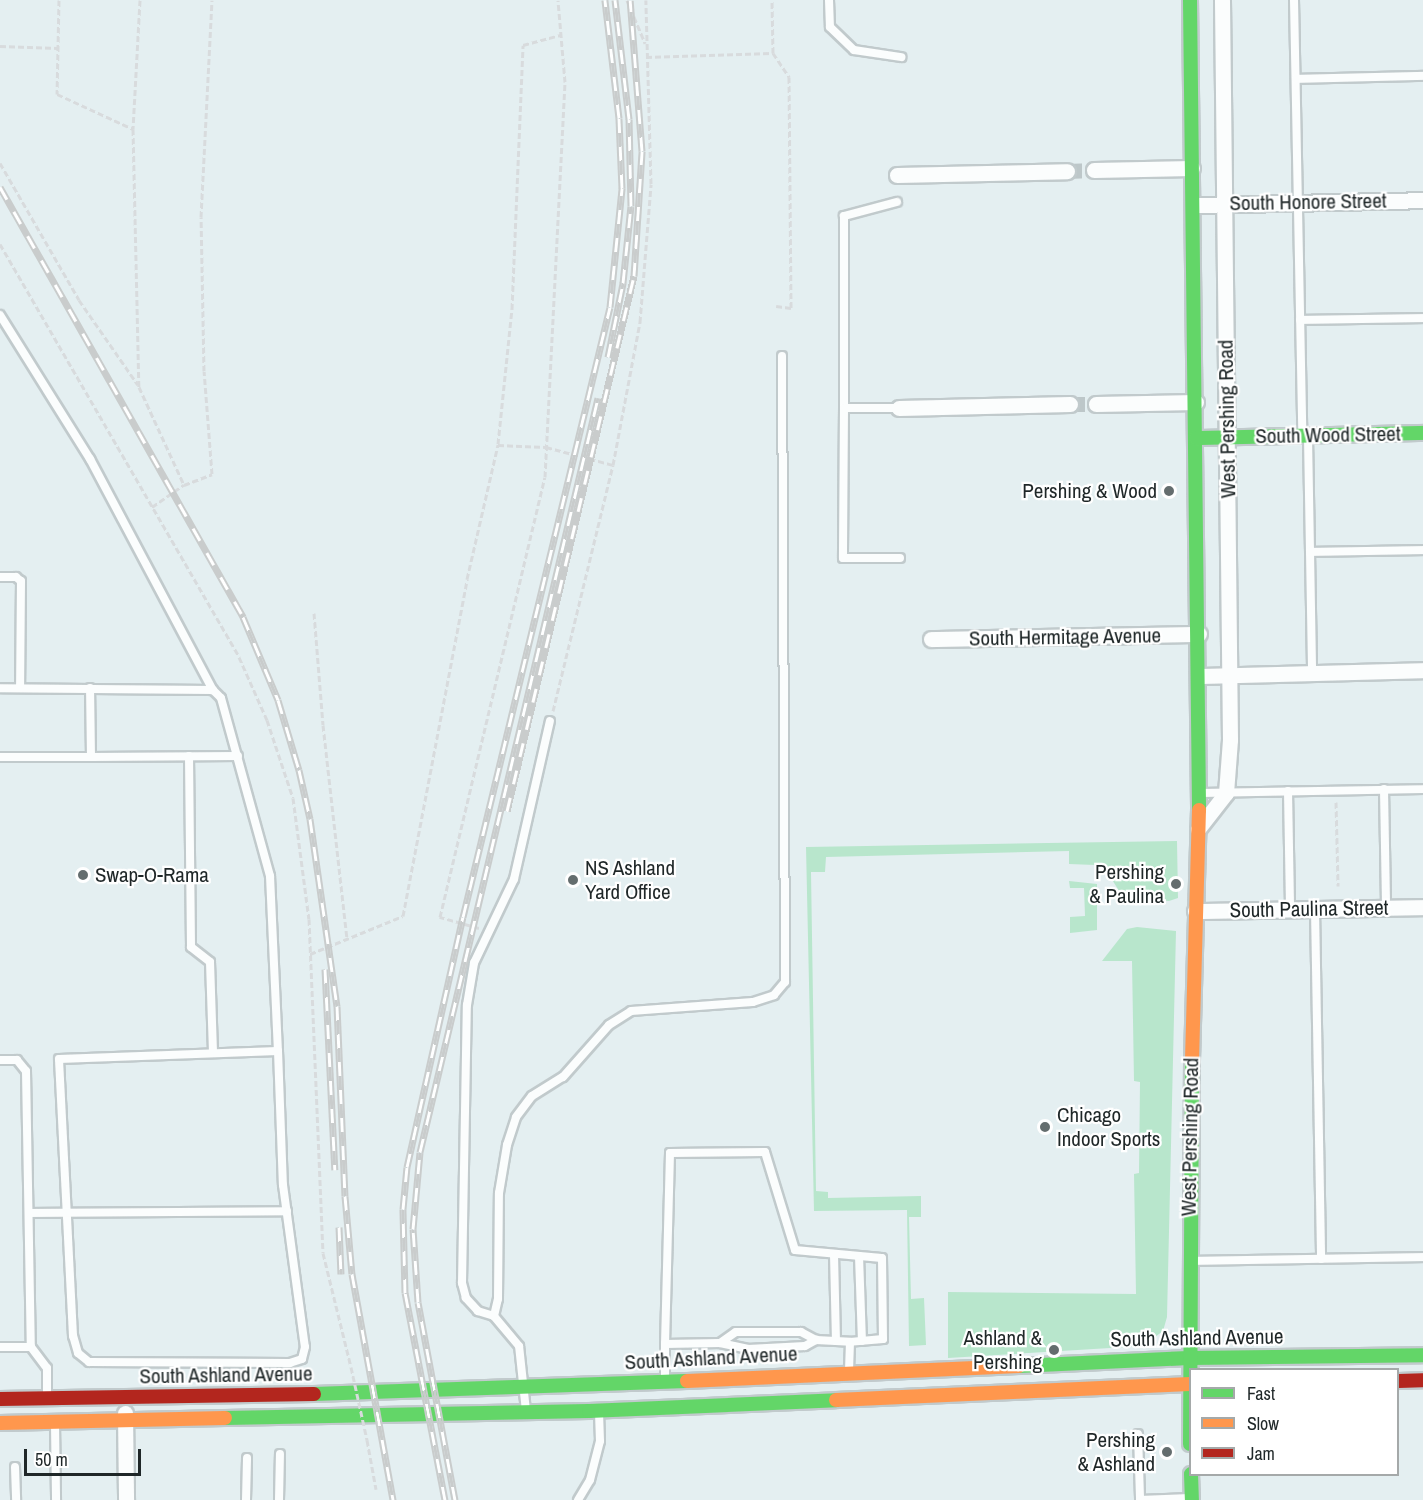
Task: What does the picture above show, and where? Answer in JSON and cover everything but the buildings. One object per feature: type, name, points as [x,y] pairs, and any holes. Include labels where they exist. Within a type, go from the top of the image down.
[{"type":"main road","name":"West Pershing Road","points":[[1189,1368],[1189,1261],[1199,793],[1190,0]]},
{"type":"main road","name":"South Wood Street","points":[[1196,438],[1423,433]]},
{"type":"main road","name":"South Ashland Avenue","points":[[0,1400],[523,1388],[1189,1358],[1423,1355]]},
{"type":"main road","points":[[1399,1381],[1423,1380]]},
{"type":"main road","points":[[0,1423],[599,1410],[1189,1384]]},
{"type":"main road","points":[[1191,1476],[1192,1499]]},
{"type":"street","name":"West Pershing Road","points":[[1222,0],[1230,675],[1226,793]]},
{"type":"street","points":[[1094,170],[1192,168]]},
{"type":"street","points":[[897,175],[1067,171]]},
{"type":"street","name":"South Honore Street","points":[[1193,205],[1423,200]]},
{"type":"street","points":[[1096,404],[1196,402]]},
{"type":"street","points":[[899,408],[1070,404]]},
{"type":"street","name":"South Hermitage Avenue","points":[[931,639],[1198,634]]},
{"type":"street","points":[[1199,676],[1423,670]]},
{"type":"street","points":[[1198,829],[1226,793]]},
{"type":"street","name":"South Paulina Street","points":[[1196,911],[1423,907]]},
{"type":"street","points":[[125,1398],[126,1500]]},
{"type":"lane","points":[[829,0],[830,27],[854,50],[901,57]]},
{"type":"lane","points":[[1294,0],[1300,320],[1310,552],[1312,673]]},
{"type":"lane","points":[[1296,79],[1423,76]]},
{"type":"lane","points":[[897,202],[844,216],[843,558],[900,558]]},
{"type":"lane","points":[[0,315],[90,459],[213,690],[221,698],[270,876],[287,1211],[305,1347],[302,1359],[290,1363],[89,1362],[78,1353],[73,1336],[58,1059],[278,1050]]},
{"type":"lane","points":[[1300,320],[1423,318]]},
{"type":"lane","points":[[494,1316],[498,1299],[500,1194],[507,1145],[516,1117],[532,1096],[563,1077],[609,1025],[631,1011],[753,1002],[774,995],[785,982],[782,356]]},
{"type":"lane","points":[[844,408],[899,408]]},
{"type":"lane","points":[[1310,552],[1423,549]]},
{"type":"lane","points":[[0,577],[16,577],[21,581],[20,688]]},
{"type":"lane","points":[[0,688],[213,690]]},
{"type":"lane","points":[[90,688],[91,757]]},
{"type":"lane","points":[[526,1412],[519,1346],[494,1316],[478,1311],[466,1298],[462,1283],[467,1005],[474,963],[514,879],[550,721]]},
{"type":"lane","points":[[189,756],[192,947],[210,962],[213,1052]]},
{"type":"lane","points":[[0,757],[238,756]]},
{"type":"lane","points":[[1384,789],[1386,908]]},
{"type":"lane","points":[[1199,793],[1423,789]]},
{"type":"lane","points":[[1288,791],[1290,909]]},
{"type":"lane","points":[[1315,909],[1321,1259]]},
{"type":"lane","points":[[0,1060],[17,1060],[26,1071],[31,1347],[47,1368],[47,1399]]},
{"type":"lane","points":[[665,1381],[670,1153],[765,1152],[795,1250],[882,1258],[883,1339],[836,1341],[816,1340],[801,1332],[736,1332],[720,1343]]},
{"type":"lane","points":[[29,1213],[287,1211]]},
{"type":"lane","points":[[834,1254],[836,1341]]},
{"type":"lane","points":[[859,1256],[862,1341]]},
{"type":"lane","points":[[1189,1261],[1423,1257]]},
{"type":"lane","points":[[665,1344],[720,1343],[748,1349],[805,1346],[816,1340]]},
{"type":"lane","points":[[849,1373],[850,1341]]},
{"type":"lane","points":[[0,1347],[31,1347]]},
{"type":"lane","points":[[578,1500],[590,1480],[600,1441],[599,1410]]},
{"type":"lane","points":[[55,1422],[57,1500]]},
{"type":"lane","points":[[1138,1434],[1140,1500],[1192,1499]]},
{"type":"lane","points":[[279,1500],[280,1454]]},
{"type":"lane","points":[[246,1500],[247,1458]]},
{"type":"lane","points":[[15,1467],[16,1500]]},
{"type":"path","points":[[59,0],[57,94],[133,129]]},
{"type":"path","points":[[139,387],[133,129],[140,0]]},
{"type":"path","points":[[152,507],[184,485],[212,474],[204,371],[201,217],[212,0]]},
{"type":"path","points":[[491,931],[440,917],[529,553],[545,477],[565,82],[558,0]]},
{"type":"path","points":[[627,0],[646,45]]},
{"type":"path","points":[[550,721],[613,465],[640,322],[651,184],[646,0]]},
{"type":"path","points":[[772,0],[773,53],[789,77],[791,308],[776,306]]},
{"type":"path","points":[[310,954],[403,916],[467,579],[498,445],[512,309],[523,45],[561,35]]},
{"type":"path","points":[[0,46],[58,48]]},
{"type":"path","points":[[646,57],[773,53]]},
{"type":"path","points":[[0,163],[79,300],[139,387],[184,485]]},
{"type":"path","points":[[498,445],[546,447],[613,465]]},
{"type":"path","points":[[314,613],[347,939]]},
{"type":"path","points":[[1336,802],[1338,886]]},
{"type":"path","points":[[351,1366],[376,1489]]},
{"type":"green space","points":[[1177,841],[1178,898],[1169,901],[1129,899],[1121,894],[1106,870],[1095,865],[1069,864],[1069,851],[826,857],[825,872],[811,872],[816,1191],[828,1192],[828,1198],[921,1196],[921,1217],[909,1217],[911,1299],[924,1298],[926,1345],[909,1346],[907,1210],[814,1211],[806,847]]},
{"type":"green space","points":[[1069,881],[1097,884],[1097,930],[1070,933],[1070,917],[1085,916],[1084,888],[1070,888]]},
{"type":"green space","points":[[1137,927],[1176,931],[1167,1317],[1163,1331],[1143,1346],[948,1358],[948,1292],[1136,1294],[1134,1174],[1139,1173],[1140,1082],[1134,1081],[1132,961],[1102,961],[1127,929]]},
{"type":"tunnel","points":[[1067,171],[1094,170]]},
{"type":"tunnel","points":[[1070,404],[1096,404]]},
{"type":"railway","points":[[445,1500],[405,1293],[403,1209],[407,1167],[463,917],[610,307],[622,188],[619,118],[605,0]]},
{"type":"railway","points":[[608,357],[623,283],[631,206],[629,119],[615,0]]},
{"type":"railway","points":[[507,811],[634,276],[642,151],[630,0]]},
{"type":"railway","points":[[0,187],[243,617],[278,700],[299,770],[310,819],[337,1006],[345,1196],[352,1274],[393,1500]]},
{"type":"railway","points":[[455,1500],[418,1302],[413,1229],[420,1152],[598,398]]},
{"type":"railway","points":[[325,969],[335,1170]]},
{"type":"railway","points":[[339,1227],[341,1274]]},
{"type":"traffic: fast","points":[[1190,0],[1199,810]]},
{"type":"traffic: fast","points":[[1196,438],[1423,433]]},
{"type":"traffic: fast","points":[[1190,1368],[1192,1060]]},
{"type":"traffic: fast","points":[[1019,1366],[1189,1358],[1423,1355]]},
{"type":"traffic: fast","points":[[314,1394],[687,1381]]},
{"type":"traffic: fast","points":[[225,1418],[589,1411],[836,1400]]},
{"type":"traffic: fast","points":[[1191,1476],[1192,1500]]},
{"type":"traffic: slow","points":[[1192,1060],[1199,810]]},
{"type":"traffic: slow","points":[[687,1381],[1019,1366]]},
{"type":"traffic: slow","points":[[836,1400],[1189,1384]]},
{"type":"traffic: slow","points":[[0,1423],[225,1418]]},
{"type":"traffic: jam","points":[[1399,1381],[1423,1380]]},
{"type":"traffic: jam","points":[[0,1399],[314,1394]]},
{"type":"place","name":"Pershing & Wood","points":[[1169,491]]},
{"type":"place","name":"Swap-O-Rama","points":[[83,875]]},
{"type":"place","name":"NS Ashland Yard Office","points":[[573,880]]},
{"type":"place","name":"Pershing & Paulina","points":[[1176,884]]},
{"type":"place","name":"Chicago Indoor Sports","points":[[1045,1127]]},
{"type":"place","name":"Ashland & Pershing","points":[[1054,1350]]},
{"type":"place","name":"Pershing & Ashland","points":[[1167,1452]]}]
